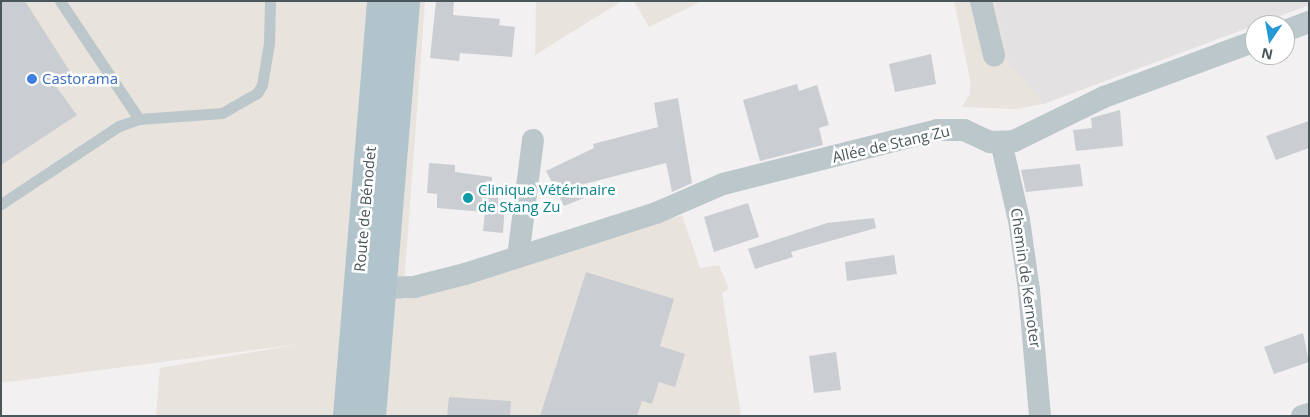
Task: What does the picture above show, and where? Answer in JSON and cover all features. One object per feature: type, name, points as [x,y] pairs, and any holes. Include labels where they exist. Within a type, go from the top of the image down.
[{"type":"main road","name":"Route de Bénodet","points":[[347,416],[372,130],[381,1]]},
{"type":"main road","name":"Route de Bénodet","points":[[372,416],[384,288],[406,1]]},
{"type":"street","points":[[982,1],[994,55]]},
{"type":"street","points":[[1295,27],[1309,22]]},
{"type":"street","points":[[1001,142],[1028,136],[1104,98],[1245,45]]},
{"type":"street","points":[[355,323],[365,298],[384,288],[372,277],[380,167],[372,130]]},
{"type":"street","name":"Allée de Stang Zu","points":[[384,288],[399,290],[428,285],[656,212],[723,184],[938,130],[972,131],[986,140],[1001,142]]},
{"type":"street","points":[[518,257],[533,140]]},
{"type":"street","name":"Chemin de Kernoter","points":[[1001,142],[1019,220],[1029,290],[1040,416]]},
{"type":"street","points":[[1302,416],[1309,414]]},
{"type":"lane","points":[[60,1],[139,119]]},
{"type":"lane","points":[[1,204],[119,126],[139,119],[222,113],[257,93],[262,85],[269,43],[270,1]]},
{"type":"shaded area","points":[[1,1],[425,1],[403,300],[682,215],[700,268],[719,265],[729,289],[722,293],[741,416],[156,416],[160,368],[300,344],[1,383]]},
{"type":"shaded area","points":[[536,1],[622,1],[535,55]]},
{"type":"shaded area","points":[[634,1],[702,1],[649,27]]},
{"type":"shaded area","points":[[954,1],[1309,1],[1309,5],[1282,15],[1245,15],[1245,29],[1043,104],[1017,109],[962,107],[970,94],[970,80]]},
{"type":"shaded area","points":[[995,1],[1309,1],[1309,5],[1282,15],[1245,15],[1245,29],[1043,104],[1009,63]]},
{"type":"building","name":"Castorama","points":[[1,1],[25,1],[71,73],[55,85],[77,115],[1,165]]},
{"type":"building","points":[[436,1],[454,1],[453,15],[500,19],[499,25],[515,27],[512,57],[460,53],[459,61],[430,58]]},
{"type":"building","points":[[931,54],[936,84],[895,92],[889,64]]},
{"type":"building","points":[[797,84],[799,91],[817,85],[829,125],[819,128],[823,145],[760,161],[743,100]]},
{"type":"building","points":[[678,98],[692,183],[672,192],[666,163],[584,184],[589,196],[564,206],[546,171],[594,148],[593,144],[658,127],[654,103]]},
{"type":"building","points":[[1120,110],[1123,146],[1076,151],[1073,130],[1092,128],[1091,118]]},
{"type":"building","points":[[1309,121],[1309,148],[1276,160],[1266,136]]},
{"type":"building","name":"Clinique Vétérinaire de Stang Zu","points":[[429,163],[455,165],[455,172],[492,177],[492,186],[499,187],[498,203],[505,204],[503,233],[483,231],[485,212],[437,208],[437,194],[427,193]]},
{"type":"building","points":[[1080,164],[1083,186],[1026,192],[1021,170]]},
{"type":"building","points":[[748,203],[759,237],[714,252],[704,217]]},
{"type":"building","points":[[874,218],[876,228],[791,252],[793,257],[755,269],[748,249],[827,223]]},
{"type":"building","points":[[894,255],[897,274],[847,281],[845,262]]},
{"type":"building","points":[[586,272],[674,299],[660,346],[685,354],[675,387],[659,382],[652,404],[642,401],[637,416],[540,416]]},
{"type":"building","points":[[1303,333],[1309,362],[1274,374],[1264,347]]},
{"type":"building","points":[[836,352],[841,390],[814,393],[809,356]]},
{"type":"building","points":[[449,397],[511,401],[510,416],[447,416]]},
{"type":"place","name":"Castorama","points":[[32,79]]},
{"type":"place","name":"Clinique Vétérinaire de Stang Zu","points":[[468,198]]}]
